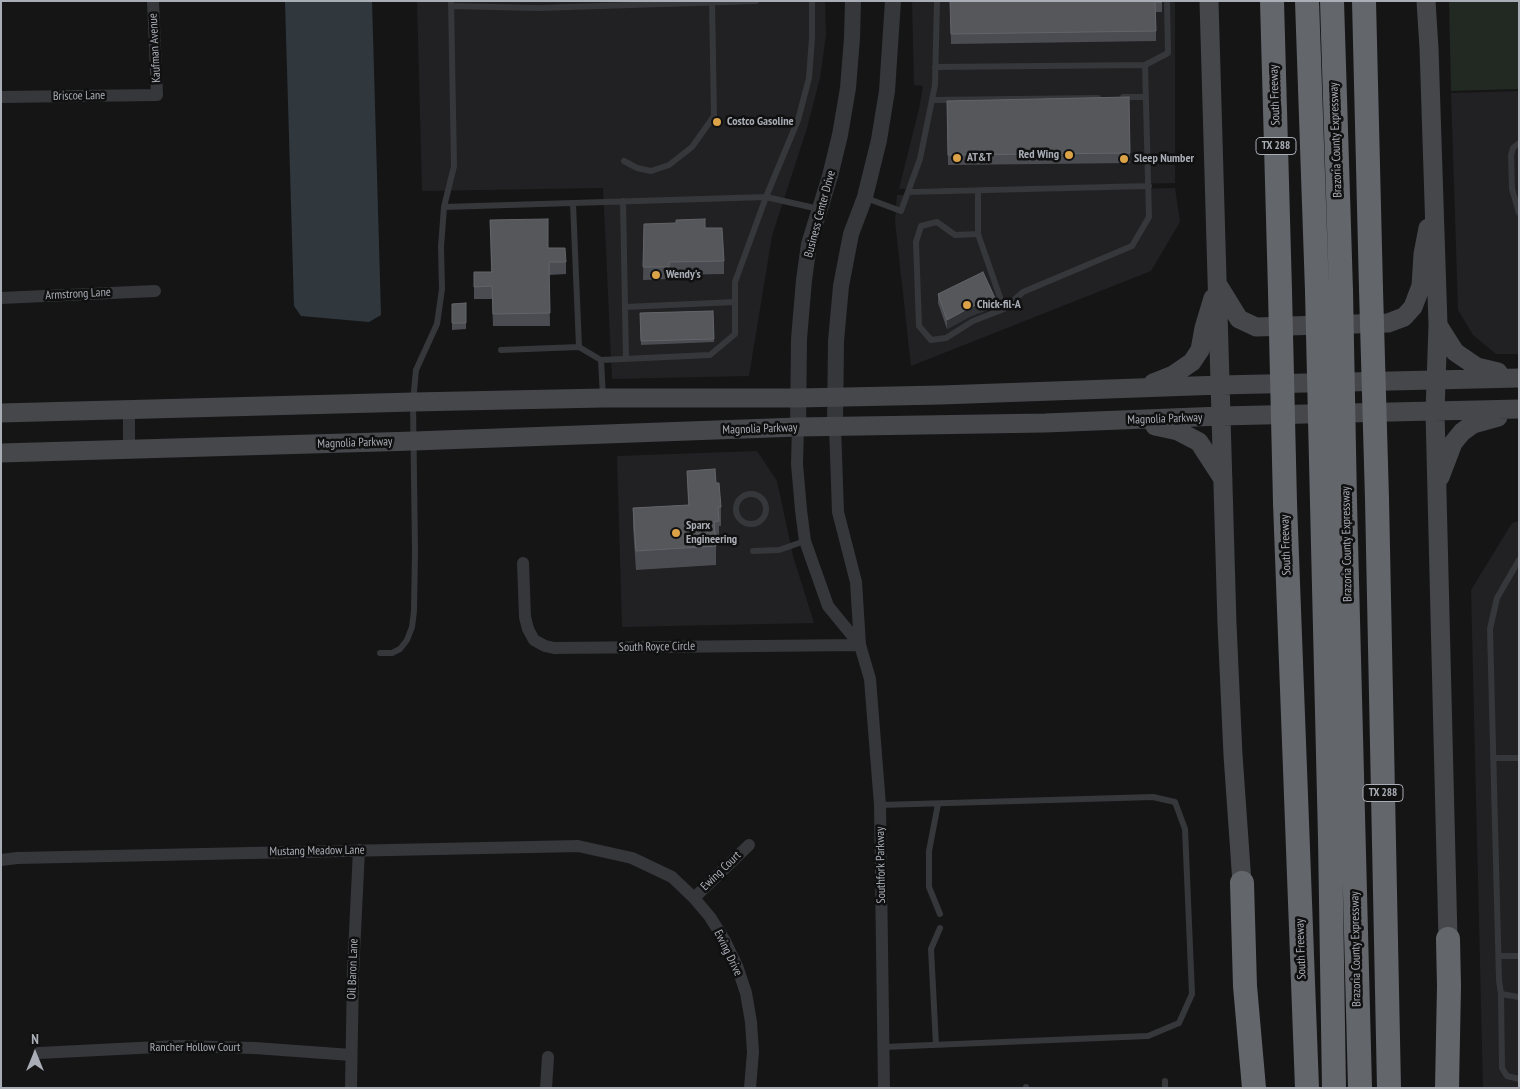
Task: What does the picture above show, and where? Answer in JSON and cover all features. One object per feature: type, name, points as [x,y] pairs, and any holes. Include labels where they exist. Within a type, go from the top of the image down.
[{"type":"highway","name":"South Freeway","points":[[1272,1],[1285,504],[1307,1088]]},
{"type":"highway","name":"Brazoria County Expressway","points":[[1307,1],[1317,291],[1334,1088]]},
{"type":"highway","name":"Brazoria County Expressway","points":[[1332,1],[1341,291],[1360,1088]]},
{"type":"highway","name":"TX 288","points":[[1364,1],[1370,289],[1377,499],[1389,1088]]},
{"type":"highway","points":[[1242,883],[1245,986],[1254,1088]]},
{"type":"highway","points":[[1448,939],[1448,1088]]},
{"type":"main road","points":[[1209,1],[1227,624],[1233,755],[1242,883]]},
{"type":"main road","points":[[1426,1],[1438,325],[1435,379],[1436,487],[1448,939]]},
{"type":"main road","points":[[1217,284],[1240,319],[1256,327],[1388,323],[1404,317],[1413,306],[1421,286],[1423,254],[1434,201]]},
{"type":"main road","points":[[1140,388],[1173,375],[1192,362],[1200,350],[1204,328],[1217,284]]},
{"type":"main road","points":[[1438,325],[1455,352],[1477,367],[1519,377]]},
{"type":"main road","points":[[1,413],[603,398],[941,396],[1221,385],[1519,377]]},
{"type":"main road","points":[[1436,487],[1453,444],[1462,432],[1473,424],[1519,410]]},
{"type":"main road","name":"Magnolia Parkway","points":[[1,453],[798,427],[1045,424],[1221,416],[1519,410]]},
{"type":"main road","points":[[1129,420],[1178,431],[1199,442],[1223,479]]},
{"type":"street","name":"Kaufman Avenue","points":[[153,1],[157,95]]},
{"type":"street","name":"Business Center Drive","points":[[798,427],[799,339],[804,280],[809,244],[840,135],[848,88],[854,1]]},
{"type":"street","points":[[835,427],[836,340],[841,286],[851,234],[865,197],[879,140],[887,91],[893,1]]},
{"type":"street","name":"Briscoe Lane","points":[[1,97],[157,95]]},
{"type":"street","name":"Armstrong Lane","points":[[1,298],[155,291]]},
{"type":"street","points":[[129,409],[129,449]]},
{"type":"street","name":"Southfork Parkway","points":[[798,427],[798,464],[805,541],[828,606],[860,645]]},
{"type":"street","name":"Southfork Parkway","points":[[835,427],[838,512],[856,582],[860,645],[870,679],[880,805],[884,1088]]},
{"type":"street","name":"South Royce Circle","points":[[523,564],[524,617],[534,640],[545,646],[554,648],[860,645]]},
{"type":"street","name":"Ewing Court","points":[[694,898],[749,845]]},
{"type":"street","name":"Mustang Meadow Lane","points":[[1,860],[17,858],[578,846],[632,858]]},
{"type":"street","name":"Oil Baron Lane","points":[[351,1088],[359,850]]},
{"type":"street","name":"Ewing Drive","points":[[632,858],[672,877],[710,917],[725,941],[737,966],[746,993],[751,1022],[753,1052],[750,1088]]},
{"type":"street","name":"Rancher Hollow Court","points":[[38,1053],[178,1046],[254,1048],[351,1055]]},
{"type":"street","points":[[546,1088],[548,1057]]},
{"type":"lane","points":[[380,653],[392,653],[400,649],[407,640],[412,627],[415,585],[413,402],[416,370],[437,324],[442,289],[441,247],[444,206],[454,166],[451,4],[538,8],[756,1]]},
{"type":"lane","points":[[501,350],[579,347],[601,360],[710,355],[735,334],[735,282],[766,197],[798,120],[809,78],[812,1]]},
{"type":"lane","points":[[865,197],[901,211],[908,192],[920,158],[935,84],[937,1]]},
{"type":"lane","points":[[935,67],[1145,65],[1168,53],[1167,1]]},
{"type":"lane","points":[[624,162],[637,168],[651,171],[669,165],[692,147],[714,116],[712,2]]},
{"type":"lane","points":[[978,234],[955,236],[937,222],[921,226],[916,242],[919,326],[931,340],[946,338],[973,321],[1004,309],[1023,292],[1132,246],[1150,217],[1145,65]]},
{"type":"lane","points":[[932,100],[1107,97]]},
{"type":"lane","points":[[1116,97],[1146,97]]},
{"type":"lane","points":[[1519,143],[1511,155],[1512,189],[1519,213]]},
{"type":"lane","points":[[908,192],[1149,186]]},
{"type":"lane","points":[[978,191],[978,234],[1004,309]]},
{"type":"lane","points":[[444,206],[766,197],[820,209]]},
{"type":"lane","points":[[623,201],[626,359]]},
{"type":"lane","points":[[573,203],[579,347]]},
{"type":"lane","points":[[625,307],[735,302]]},
{"type":"lane","points":[[601,360],[603,398]]},
{"type":"lane","points":[[745,495],[756,495],[764,502],[766,512],[764,517],[756,524],[746,524],[736,515],[737,502],[745,495]]},
{"type":"lane","points":[[753,551],[778,550],[805,541]]},
{"type":"lane","points":[[1519,560],[1497,598],[1490,629],[1502,1068],[1507,1076],[1519,1079]]},
{"type":"lane","points":[[1493,758],[1519,758]]},
{"type":"lane","points":[[880,805],[1153,797],[1175,802],[1185,829],[1192,994],[1179,1023],[1148,1036],[884,1047]]},
{"type":"lane","points":[[938,804],[929,850],[929,887],[940,914]]},
{"type":"lane","points":[[936,1045],[931,949],[940,928]]},
{"type":"lane","points":[[1499,956],[1519,956]]},
{"type":"lane","points":[[1501,994],[1519,997]]},
{"type":"shaded area","points":[[285,1],[372,1],[381,315],[369,322],[301,316],[294,306]]},
{"type":"shaded area","points":[[417,1],[825,1],[826,35],[820,78],[807,128],[772,236],[749,376],[612,379],[603,188],[422,191]]},
{"type":"shaded area","points":[[912,1],[1175,1],[1175,183],[899,189],[923,86],[914,85]]},
{"type":"shaded area","points":[[1449,1],[1519,1],[1519,89],[1451,91]]},
{"type":"shaded area","points":[[1519,91],[1519,354],[1496,354],[1473,335],[1458,310],[1451,93]]},
{"type":"shaded area","points":[[1175,188],[1180,222],[1151,271],[911,366],[895,221],[897,195]]},
{"type":"shaded area","points":[[757,451],[777,481],[793,556],[814,623],[622,627],[617,456]]},
{"type":"shaded area","points":[[1519,521],[1519,1088],[1483,1088],[1471,590],[1512,523]]},
{"type":"building","points":[[950,1],[1162,2],[1155,2],[1156,31],[951,34]]},
{"type":"building","points":[[1129,97],[1130,153],[948,155],[947,101]]},
{"type":"building","points":[[548,219],[548,248],[565,248],[566,262],[549,262],[550,313],[493,314],[492,286],[474,287],[474,272],[492,272],[490,220]]},
{"type":"building","points":[[705,219],[705,228],[722,228],[724,261],[669,262],[669,267],[643,267],[644,224],[676,223],[676,220]]},
{"type":"building","name":"Chick-fil-A","points":[[983,272],[995,298],[971,307],[947,320],[938,294]]},
{"type":"building","points":[[466,303],[466,323],[452,323],[452,304]]},
{"type":"building","points":[[713,311],[714,339],[641,341],[640,313]]},
{"type":"building","name":"Sparx Engineering","points":[[715,469],[716,483],[719,483],[721,507],[718,507],[719,521],[714,522],[716,546],[636,551],[633,508],[689,505],[687,471]]},
{"type":"place","name":"Costco Gasoline","points":[[717,122]]},
{"type":"place","name":"Red Wing","points":[[1069,155]]},
{"type":"place","name":"AT&T","points":[[957,158]]},
{"type":"place","name":"Sleep Number","points":[[1124,159]]},
{"type":"place","name":"Wendy's","points":[[656,275]]},
{"type":"place","name":"Chick-fil-A","points":[[967,305]]},
{"type":"place","name":"Sparx Engineering","points":[[676,533]]}]
